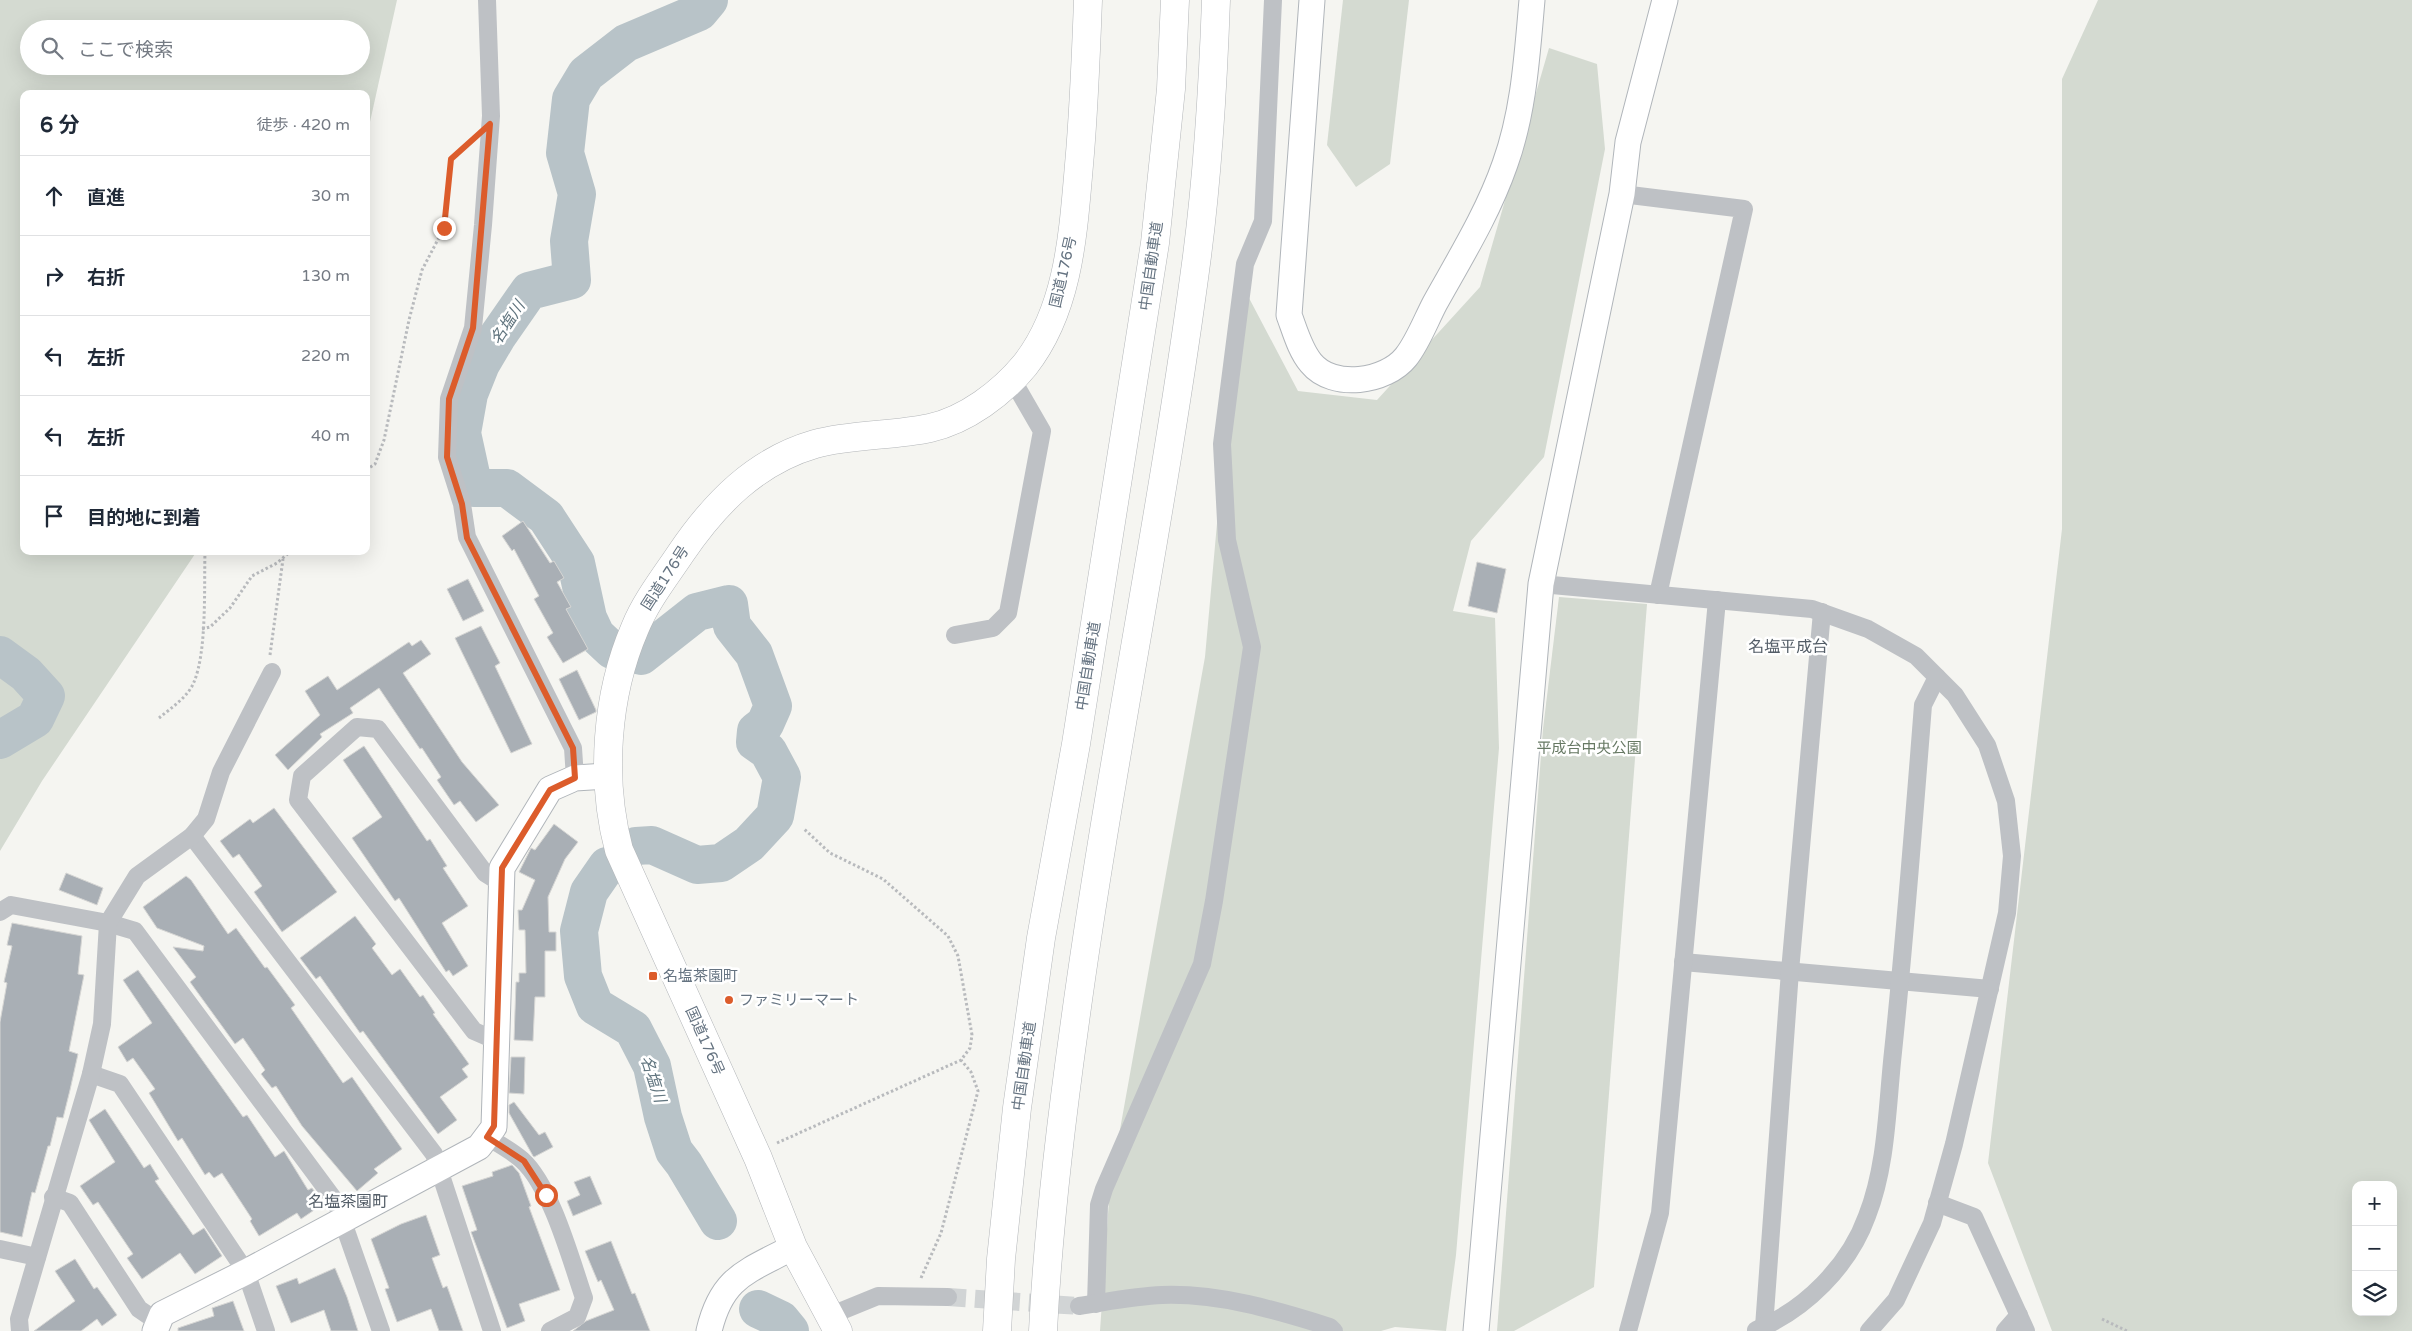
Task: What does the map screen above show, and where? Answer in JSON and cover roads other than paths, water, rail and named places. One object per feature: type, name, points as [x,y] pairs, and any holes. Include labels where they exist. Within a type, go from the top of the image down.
[{"type":"highway","name":"国道176号","points":[[833,1323],[792,1247],[756,1152],[619,850],[612,823],[607,776],[609,734],[615,699],[622,664],[635,627],[655,591],[698,529],[734,488],[776,459],[816,444],[931,428],[957,419],[1004,388],[1040,344],[1061,296],[1074,226],[1084,109],[1088,0]]},
{"type":"highway","name":"中国自動車道","points":[[997,1331],[1001,1259],[1015,1127],[1040,948],[1079,724],[1155,243],[1171,89],[1175,0]]},
{"type":"highway","points":[[1043,1331],[1047,1251],[1085,949],[1175,401],[1197,253],[1212,90],[1216,0]]},
{"type":"street","points":[[487,0],[490,124],[473,328],[449,399],[447,457],[462,504],[467,538],[573,748],[575,778]]},
{"type":"street","points":[[1273,0],[1263,221],[1245,264],[1222,444],[1227,540],[1252,647],[1214,901],[1202,964],[1104,1189],[1099,1206],[1087,1305],[1161,1295],[1202,1296],[1280,1311],[1330,1327],[1334,1331]]},
{"type":"street","points":[[1312,0],[1289,315],[1299,344],[1312,364],[1331,376],[1358,380],[1383,374],[1406,357],[1487,210],[1506,163],[1525,87],[1532,0]]},
{"type":"street","points":[[1476,1331],[1541,584],[1622,194],[1628,142],[1665,0]]},
{"type":"street","points":[[1622,194],[1744,209],[1658,595]]},
{"type":"street","points":[[955,635],[993,628],[1008,613],[1042,431],[1012,379]]},
{"type":"street","points":[[1541,584],[1812,609],[1822,612],[1868,629],[1916,656],[1955,695],[1987,745],[2006,801],[2012,856],[2007,913],[1954,1144],[1932,1223],[1896,1300],[1868,1331]]},
{"type":"street","points":[[1628,1331],[1660,1213],[1717,600]]},
{"type":"street","points":[[1759,1329],[1822,612]]},
{"type":"street","points":[[20,1331],[19,1319],[53,1197],[91,1074],[102,1024],[108,923],[137,876],[192,836],[206,819],[221,772],[272,672]]},
{"type":"street","points":[[1759,1329],[1799,1306],[1826,1281],[1848,1254],[1867,1218],[1880,1175],[1901,981],[1923,705],[1937,678]]},
{"type":"street","points":[[497,1041],[474,1031],[298,800],[302,776],[357,727],[378,729],[485,874],[501,883]]},
{"type":"street","points":[[53,1197],[70,1203],[140,1309],[157,1327],[162,1314],[246,1272],[479,1147],[494,1126],[502,868],[550,790],[575,778],[607,776]]},
{"type":"street","points":[[192,836],[434,1154],[492,1331]]},
{"type":"street","points":[[0,912],[11,906],[108,923],[136,931],[336,1202],[381,1331]]},
{"type":"street","points":[[1683,962],[1990,988]]},
{"type":"street","points":[[91,1074],[120,1084],[246,1272],[266,1331]]},
{"type":"street","points":[[487,1137],[524,1161],[546,1195],[584,1298],[577,1317],[550,1331]]},
{"type":"street","points":[[1937,1203],[1974,1217],[2026,1331]]},
{"type":"street","points":[[709,1331],[713,1312],[724,1291],[738,1277],[792,1247]]},
{"type":"street","points":[[0,1249],[37,1257]]},
{"type":"street","points":[[833,1323],[878,1296],[948,1298]]},
{"type":"street","points":[[2005,1331],[2019,1315]]},
{"type":"waterway","name":"名塩川","points":[[612,650],[596,635],[588,618],[576,563],[546,517],[507,488],[474,488],[462,433],[469,394],[481,364],[529,291],[572,280],[569,241],[577,194],[565,153],[571,99],[586,74],[626,43],[699,12],[709,0]]},
{"type":"waterway","name":"名塩川","points":[[636,846],[652,845],[697,865],[721,863],[749,844],[775,816],[782,777],[768,751],[755,742],[756,731],[765,724],[773,706],[754,654],[732,626],[729,604],[697,612],[641,656]]},
{"type":"waterway","points":[[0,655],[26,674],[46,696],[35,719],[0,740]]},
{"type":"waterway","name":"名塩川","points":[[607,866],[589,892],[579,931],[583,976],[595,1006],[633,1029],[652,1066],[663,1117],[674,1151],[684,1164],[718,1221]]},
{"type":"waterway","name":"名塩川","points":[[758,1309],[781,1320],[790,1331]]},
{"type":"tunnel","points":[[948,1297],[1079,1306]]},
{"type":"place","name":"名塩茶園町","points":[[653,976]]},
{"type":"place","name":"ファミリーマート","points":[[729,1000]]},
{"type":"district","name":"名塩平成台","points":[[1788,647]]},
{"type":"district","name":"名塩茶園町","points":[[348,1202]]},
{"type":"park label","name":"平成台中央公園","points":[[1589,748]]}]
